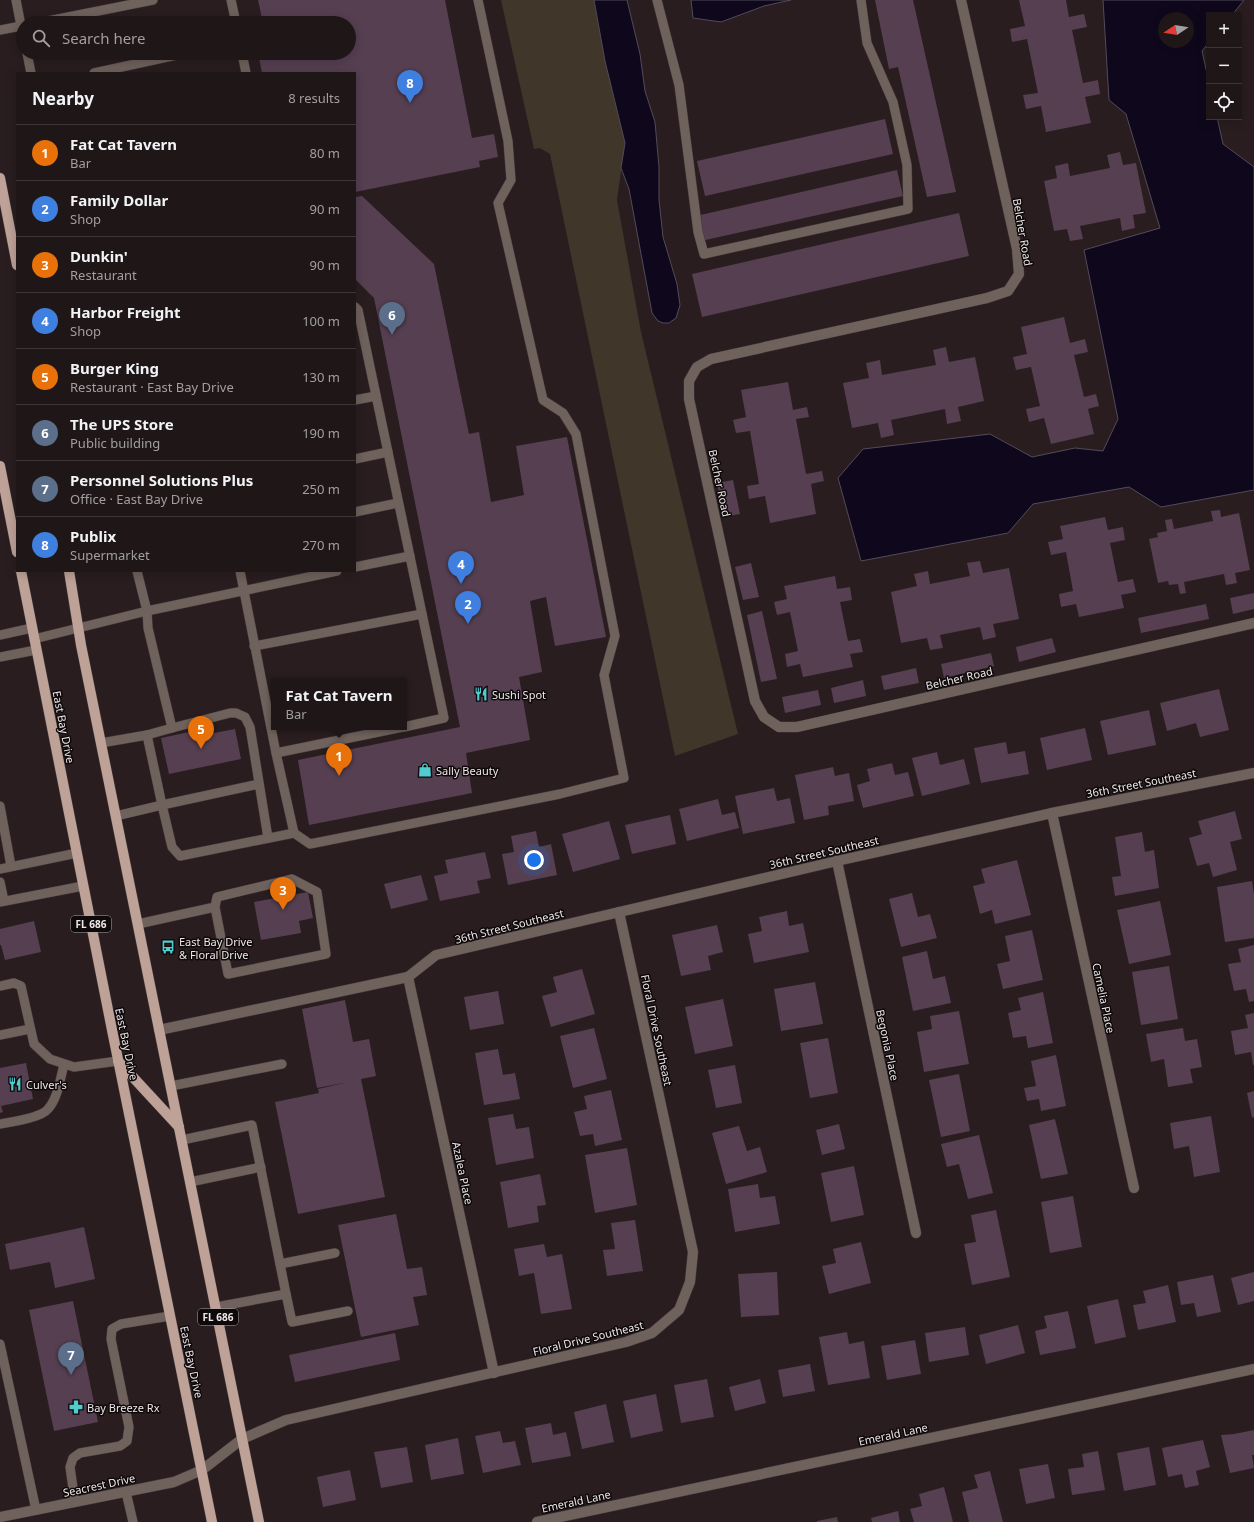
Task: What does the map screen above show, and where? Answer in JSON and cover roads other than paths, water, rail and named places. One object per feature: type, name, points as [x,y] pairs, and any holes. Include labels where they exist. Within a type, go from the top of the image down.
[{"type":"main road","points":[[0,178],[16,260]]},
{"type":"main road","points":[[0,466],[3,494],[16,548]]},
{"type":"main road","name":"East Bay Drive","points":[[21,572],[118,1061],[212,1522]]},
{"type":"main road","name":"FL 686","points":[[69,572],[78,628],[259,1522]]},
{"type":"main road","points":[[118,1061],[179,1127]]},
{"type":"street","name":"Belcher Road","points":[[961,0],[1017,249],[1019,274],[1008,291],[987,298],[711,359],[697,367],[689,381],[689,399],[755,701],[764,717],[779,727],[797,727],[1254,623]]},
{"type":"street","name":"36th Street Southeast","points":[[408,977],[436,956],[837,861],[1052,813],[1254,773]]},
{"type":"street","name":"Camelia Place","points":[[1052,813],[1134,1188]]},
{"type":"street","name":"Begonia Place","points":[[837,861],[916,1233]]},
{"type":"street","name":"Floral Drive Southeast","points":[[202,1470],[242,1439],[286,1420],[346,1405],[494,1374],[626,1342],[652,1333],[679,1310],[690,1282],[693,1252],[619,912]]},
{"type":"street","points":[[159,1030],[408,977]]},
{"type":"street","name":"Azalea Place","points":[[408,977],[494,1374]]},
{"type":"street","name":"Emerald Lane","points":[[537,1522],[1254,1369]]},
{"type":"street","name":"Seacrest Drive","points":[[0,1518],[174,1482],[202,1470]]},
{"type":"lane","points":[[16,0],[19,16]]},
{"type":"lane","points":[[73,16],[152,0]]},
{"type":"lane","points":[[231,0],[234,16]]},
{"type":"lane","points":[[271,730],[294,833],[310,844],[560,794],[624,778],[604,675],[615,636],[576,434],[563,413],[544,400],[498,203],[511,180],[508,142],[478,0]]},
{"type":"lane","points":[[657,0],[679,85],[698,232],[704,254],[908,209],[907,165],[893,102],[867,43],[861,0]]},
{"type":"lane","points":[[0,30],[16,29]]},
{"type":"lane","points":[[28,60],[31,72]]},
{"type":"lane","points":[[99,72],[154,60]]},
{"type":"lane","points":[[243,60],[246,72]]},
{"type":"lane","points":[[356,308],[358,310],[444,718],[407,726]]},
{"type":"lane","points":[[356,343],[364,341]]},
{"type":"lane","points":[[356,400],[376,396]]},
{"type":"lane","points":[[356,459],[388,452]]},
{"type":"lane","points":[[356,512],[398,503]]},
{"type":"lane","points":[[356,567],[410,556]]},
{"type":"lane","points":[[137,572],[147,612],[148,628],[172,728]]},
{"type":"lane","points":[[240,572],[271,729]]},
{"type":"lane","points":[[34,639],[147,612],[332,572]]},
{"type":"lane","points":[[254,646],[422,614]]},
{"type":"lane","points":[[0,635],[32,628]]},
{"type":"lane","points":[[0,657],[36,650]]},
{"type":"lane","points":[[101,743],[147,734],[230,713],[236,713],[245,717],[250,727],[268,838]]},
{"type":"lane","points":[[276,753],[388,730]]},
{"type":"lane","points":[[147,734],[172,847],[180,856],[294,833]]},
{"type":"lane","points":[[116,816],[259,784]]},
{"type":"lane","points":[[0,806],[11,866]]},
{"type":"lane","points":[[0,869],[77,853]]},
{"type":"lane","points":[[292,879],[317,892],[326,954],[228,974],[215,907],[217,896],[292,879]]},
{"type":"lane","points":[[0,882],[2,902],[83,886]]},
{"type":"lane","points":[[138,924],[215,907]]},
{"type":"lane","points":[[0,986],[14,983],[21,986],[34,1044],[50,1060],[74,1067],[118,1061]]},
{"type":"lane","points":[[0,1035],[30,1029]]},
{"type":"lane","points":[[171,1086],[282,1064]]},
{"type":"lane","points":[[0,1124],[25,1120],[47,1110],[57,1093],[64,1065]]},
{"type":"lane","points":[[182,1140],[252,1125],[292,1322],[348,1311]]},
{"type":"lane","points":[[190,1182],[261,1167]]},
{"type":"lane","points":[[280,1264],[336,1253]]},
{"type":"lane","points":[[216,1308],[286,1294]]},
{"type":"lane","points":[[75,1502],[70,1467],[73,1458],[80,1454],[120,1446],[127,1441],[129,1427],[111,1338],[112,1329],[121,1324],[170,1316]]},
{"type":"lane","points":[[0,1344],[36,1510]]},
{"type":"lane","points":[[126,1492],[133,1522]]},
{"type":"place","name":"Publix","points":[[410,103]]},
{"type":"place","name":"The UPS Store","points":[[392,335]]},
{"type":"place","name":"Harbor Freight","points":[[461,584]]},
{"type":"place","name":"Family Dollar","points":[[468,624]]},
{"type":"place","name":"Sushi Spot","points":[[481,694]]},
{"type":"place","name":"Burger King","points":[[201,749]]},
{"type":"place","name":"Sally Beauty","points":[[425,770]]},
{"type":"place","name":"Fat Cat Tavern","points":[[339,776]]},
{"type":"place","name":"Dunkin'","points":[[283,910]]},
{"type":"place","name":"East Bay Drive & Floral Drive","points":[[168,947]]},
{"type":"place","name":"Culver's","points":[[15,1084]]},
{"type":"place","name":"Personnel Solutions Plus","points":[[71,1375]]},
{"type":"place","name":"Bay Breeze Rx","points":[[76,1407]]}]
